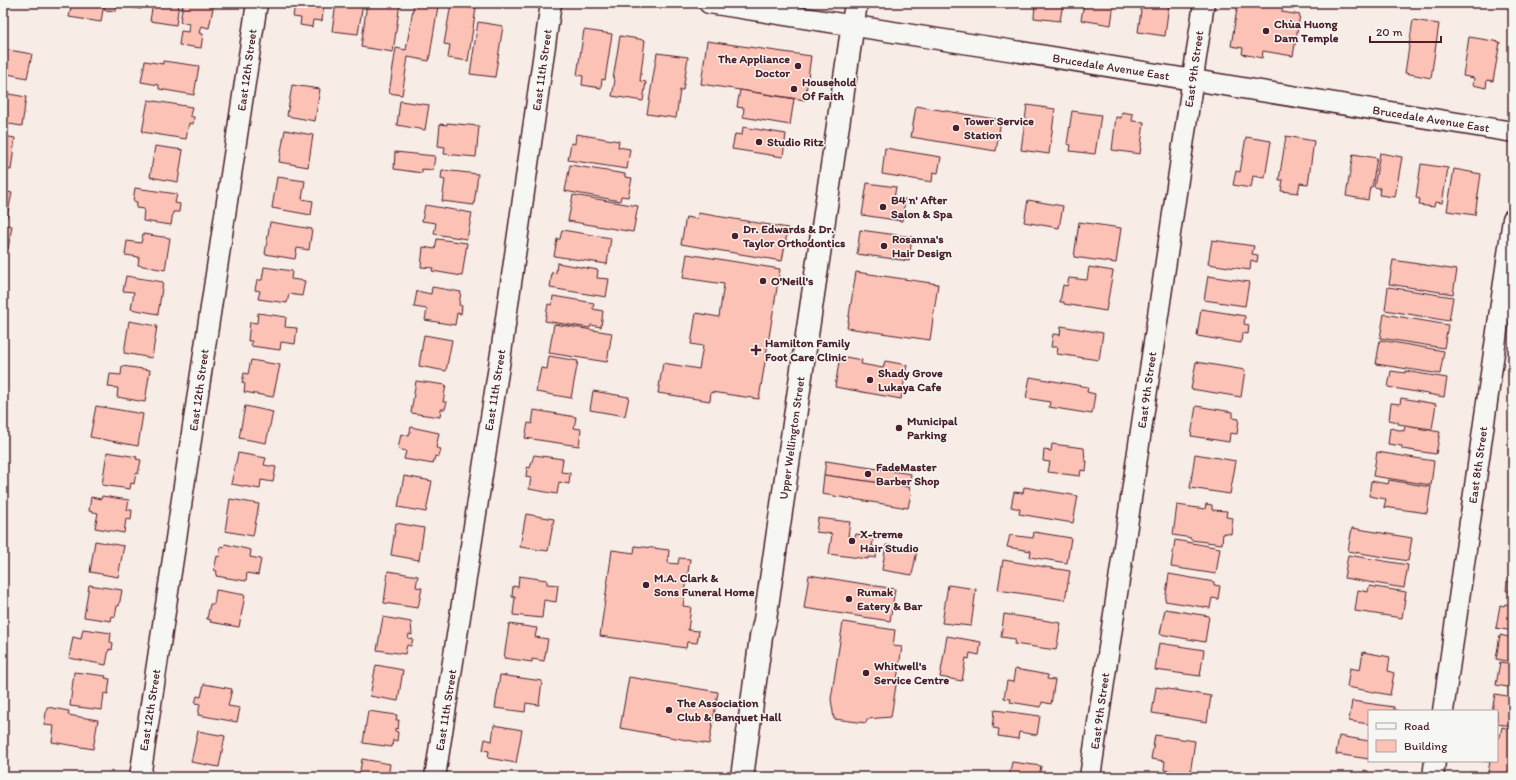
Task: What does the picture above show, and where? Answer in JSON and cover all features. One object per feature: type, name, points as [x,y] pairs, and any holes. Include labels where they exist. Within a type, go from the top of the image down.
[{"type":"main road","name":"Upper Wellington Street","points":[[742,777],[761,637],[765,620],[856,3]]},
{"type":"street","name":"East 12th Street","points":[[140,777],[257,3]]},
{"type":"street","name":"East 11th Street","points":[[435,777],[501,353],[551,3]]},
{"type":"street","name":"Brucedale Avenue East","points":[[709,3],[1513,132]]},
{"type":"street","name":"East 9th Street","points":[[1090,777],[1204,3]]},
{"type":"street","name":"East 8th Street","points":[[1443,710],[1513,219]]},
{"type":"street","points":[[1433,777],[1435,762]]},
{"type":"building","points":[[72,3],[104,3],[101,22],[69,17]]},
{"type":"building","points":[[105,3],[142,3],[141,9],[117,5],[116,11],[104,10]]},
{"type":"building","points":[[153,3],[179,3],[176,25],[150,21]]},
{"type":"building","points":[[183,3],[214,3],[209,28],[201,26],[199,33],[203,34],[201,48],[179,45],[181,31],[188,32],[189,24],[180,22]]},
{"type":"building","points":[[295,3],[324,3],[322,21],[313,20],[312,27],[300,25],[301,18],[293,17]]},
{"type":"building","points":[[336,3],[363,3],[358,34],[332,31]]},
{"type":"building","points":[[367,3],[400,3],[393,52],[361,47]]},
{"type":"building","points":[[414,3],[428,3],[438,6],[429,61],[408,57],[402,95],[389,93],[396,48],[406,50]]},
{"type":"building","points":[[1035,3],[1063,3],[1060,21],[1034,18]]},
{"type":"building","points":[[1084,3],[1114,3],[1111,25],[1081,20]]},
{"type":"building","points":[[1142,3],[1169,3],[1165,36],[1138,32]]},
{"type":"building","name":"Chùa Huong Dam Temple","points":[[1238,3],[1283,3],[1282,12],[1300,15],[1293,56],[1263,51],[1262,58],[1242,54],[1243,48],[1231,46]]},
{"type":"building","points":[[451,4],[476,8],[468,61],[448,58],[450,45],[444,44]]},
{"type":"building","points":[[1413,20],[1439,24],[1431,78],[1405,73]]},
{"type":"building","points":[[478,22],[503,26],[495,77],[470,74]]},
{"type":"building","points":[[584,30],[612,34],[605,80],[602,79],[601,88],[582,85],[583,76],[577,75]]},
{"type":"building","points":[[620,36],[645,40],[640,81],[646,82],[643,101],[612,96],[615,80],[613,79]]},
{"type":"building","points":[[1469,37],[1500,42],[1493,81],[1487,80],[1486,88],[1473,85],[1474,78],[1463,76]]},
{"type":"building","points":[[707,41],[811,56],[805,100],[701,84]]},
{"type":"building","points":[[3,49],[32,54],[27,78],[3,73]]},
{"type":"building","points":[[657,53],[688,57],[683,90],[680,90],[676,118],[647,114]]},
{"type":"building","points":[[145,61],[163,64],[163,61],[199,66],[194,95],[159,89],[159,85],[141,82]]},
{"type":"building","points":[[292,85],[320,89],[315,121],[287,116]]},
{"type":"building","points":[[740,90],[794,99],[790,125],[743,117],[744,108],[737,107]]},
{"type":"building","points":[[3,93],[26,97],[22,126],[3,123]]},
{"type":"building","points":[[148,100],[192,107],[190,116],[194,117],[193,124],[189,123],[186,139],[142,132]]},
{"type":"building","points":[[400,101],[429,105],[425,130],[397,125]]},
{"type":"building","points":[[1027,105],[1055,109],[1049,154],[1021,150]]},
{"type":"building","name":"Tower Service Station","points":[[916,106],[1001,120],[996,151],[911,137]]},
{"type":"building","points":[[1072,111],[1101,115],[1095,154],[1070,151],[1071,145],[1067,144]]},
{"type":"building","points":[[1122,112],[1133,114],[1132,121],[1144,122],[1140,154],[1112,150],[1116,117],[1121,118]]},
{"type":"building","points":[[447,123],[479,126],[476,157],[444,154],[445,147],[438,146],[440,124],[447,125]]},
{"type":"building","name":"Studio Ritz","points":[[743,127],[786,134],[783,157],[732,149],[735,134],[742,135]]},
{"type":"building","points":[[285,130],[313,135],[308,167],[279,162]]},
{"type":"building","points":[[576,134],[619,141],[618,147],[630,149],[627,169],[568,160],[571,143],[575,144]]},
{"type":"building","points":[[3,136],[15,138],[11,170],[3,169]]},
{"type":"building","points":[[1286,136],[1314,141],[1308,184],[1300,183],[1298,193],[1281,191],[1283,180],[1279,180]]},
{"type":"building","points":[[1246,137],[1271,141],[1265,178],[1253,176],[1251,188],[1233,185],[1236,171],[1240,172]]},
{"type":"building","points":[[155,146],[183,150],[178,182],[150,177]]},
{"type":"building","points":[[885,148],[941,157],[938,173],[933,172],[932,182],[882,174]]},
{"type":"building","points":[[395,152],[435,156],[433,170],[422,169],[422,173],[394,169]]},
{"type":"building","points":[[1380,153],[1402,157],[1395,197],[1379,195],[1380,188],[1374,187]]},
{"type":"building","points":[[1353,154],[1377,158],[1368,200],[1346,196]]},
{"type":"building","points":[[1421,164],[1448,168],[1442,203],[1435,202],[1434,207],[1419,205],[1420,199],[1416,198]]},
{"type":"building","points":[[570,165],[625,174],[625,177],[632,178],[628,197],[621,196],[620,201],[565,191]]},
{"type":"building","points":[[1454,169],[1481,174],[1475,215],[1447,211]]},
{"type":"building","points":[[442,170],[478,174],[474,205],[442,201],[445,180],[441,179]]},
{"type":"building","points":[[277,177],[305,181],[302,199],[313,201],[311,215],[272,208]]},
{"type":"building","name":"B4 n' After Salon & Spa","points":[[867,183],[896,187],[894,198],[905,199],[902,221],[862,215]]},
{"type":"building","points":[[135,188],[177,194],[175,203],[180,204],[179,212],[173,212],[171,225],[143,221],[144,209],[136,208],[137,202],[133,201]]},
{"type":"building","points":[[3,191],[12,193],[7,217],[3,216]]},
{"type":"building","points":[[573,195],[638,206],[633,232],[568,221]]},
{"type":"building","points":[[1028,200],[1063,206],[1059,228],[1024,222]]},
{"type":"building","points":[[425,205],[472,213],[467,239],[434,234],[436,223],[422,221]]},
{"type":"building","name":"Dr. Edwards & Dr. Taylor Orthodontics","points":[[698,213],[788,228],[782,261],[681,244],[686,217],[697,219]]},
{"type":"building","points":[[270,222],[312,229],[309,250],[297,248],[295,259],[265,254]]},
{"type":"building","points":[[1079,222],[1121,228],[1116,263],[1074,257]]},
{"type":"building","points":[[3,224],[12,226],[8,249],[4,248],[3,254]]},
{"type":"building","points":[[562,230],[611,238],[607,264],[554,256],[557,239],[560,239]]},
{"type":"building","name":"Rosanna's Hair Design","points":[[860,230],[912,237],[909,261],[857,254]]},
{"type":"building","points":[[143,234],[170,238],[165,270],[138,265],[139,257],[125,255],[127,241],[141,243]]},
{"type":"building","points":[[437,239],[467,243],[462,276],[432,271],[433,268],[421,267],[423,247],[435,249]]},
{"type":"building","points":[[1212,240],[1254,246],[1252,254],[1258,255],[1257,262],[1251,260],[1250,270],[1208,264]]},
{"type":"building","points":[[687,254],[780,269],[759,399],[711,392],[710,401],[658,393],[663,363],[699,369],[703,346],[691,344],[696,313],[719,317],[724,284],[683,278]]},
{"type":"building","points":[[1393,260],[1457,270],[1453,294],[1389,284]]},
{"type":"building","points":[[557,263],[598,270],[597,278],[609,279],[606,297],[550,288],[552,272],[556,273]]},
{"type":"building","points":[[264,267],[292,271],[291,279],[305,281],[302,296],[289,294],[287,303],[258,299],[260,291],[255,290],[257,280],[262,280]]},
{"type":"building","points":[[1089,267],[1113,271],[1106,311],[1060,302],[1063,285],[1067,286],[1069,278],[1087,280]]},
{"type":"building","points":[[856,272],[938,284],[930,340],[847,328]]},
{"type":"building","points":[[126,276],[163,282],[158,314],[131,309],[134,292],[123,291]]},
{"type":"building","points":[[1208,276],[1249,282],[1245,306],[1204,300]]},
{"type":"building","points":[[432,287],[461,292],[459,305],[462,306],[461,314],[457,313],[455,325],[425,320],[427,309],[414,307],[417,291],[431,294]]},
{"type":"building","points":[[1388,287],[1453,297],[1449,321],[1385,310]]},
{"type":"building","points":[[553,296],[594,303],[593,309],[603,311],[601,327],[591,325],[590,328],[545,321],[548,304],[552,305]]},
{"type":"building","points":[[1201,309],[1245,316],[1244,324],[1249,325],[1248,334],[1242,333],[1241,343],[1197,336]]},
{"type":"building","points":[[258,313],[286,317],[285,327],[297,328],[295,344],[281,342],[280,350],[251,346],[252,341],[248,341],[250,322],[257,323]]},
{"type":"building","points":[[1384,314],[1448,325],[1444,348],[1380,338]]},
{"type":"building","points":[[129,321],[157,326],[152,358],[124,353]]},
{"type":"building","points":[[554,324],[612,333],[607,362],[549,353]]},
{"type":"building","points":[[1061,326],[1103,333],[1099,360],[1057,354],[1058,347],[1051,347],[1053,334],[1060,335]]},
{"type":"building","points":[[424,335],[452,340],[446,371],[419,366]]},
{"type":"building","points":[[1380,340],[1444,351],[1440,374],[1376,364]]},
{"type":"building","points":[[549,356],[578,361],[571,398],[536,392],[541,368],[547,369]]},
{"type":"building","name":"Shady Grove Lukaya Cafe","points":[[840,356],[862,360],[861,364],[883,368],[885,361],[907,365],[901,399],[835,387]]},
{"type":"building","points":[[251,360],[280,365],[273,397],[244,392],[245,384],[242,383],[244,373],[248,374]]},
{"type":"building","points":[[1196,362],[1245,370],[1241,397],[1191,389]]},
{"type":"building","points":[[122,366],[150,370],[145,402],[117,397],[118,388],[108,387],[110,374],[121,375]]},
{"type":"building","points":[[1391,371],[1405,373],[1405,371],[1447,378],[1444,397],[1388,387]]},
{"type":"building","points":[[1030,377],[1088,387],[1087,392],[1095,394],[1092,414],[1049,407],[1050,402],[1026,398]]},
{"type":"building","points":[[416,381],[446,385],[443,402],[447,402],[445,409],[441,409],[440,417],[411,413]]},
{"type":"building","points":[[593,391],[629,397],[625,416],[590,410]]},
{"type":"building","points":[[1401,398],[1436,404],[1432,429],[1398,424],[1398,422],[1389,420],[1391,403],[1400,404]]},
{"type":"building","points":[[96,406],[143,414],[138,446],[90,437]]},
{"type":"building","points":[[245,406],[273,412],[266,443],[239,438]]},
{"type":"building","points":[[1196,406],[1233,412],[1233,418],[1239,419],[1237,434],[1230,433],[1229,442],[1191,436]]},
{"type":"building","points":[[534,410],[576,417],[574,428],[581,429],[579,446],[525,438],[528,423],[532,424]]},
{"type":"building","points":[[1405,426],[1440,432],[1436,454],[1402,449],[1402,446],[1388,444],[1390,428],[1404,431]]},
{"type":"building","points":[[411,427],[439,433],[436,448],[441,449],[439,457],[435,456],[433,464],[404,459],[406,451],[398,449],[401,434],[409,436]]},
{"type":"building","points":[[1052,444],[1084,448],[1085,461],[1087,461],[1086,471],[1081,470],[1080,476],[1048,472],[1050,462],[1043,461],[1044,450],[1051,451]]},
{"type":"building","points":[[107,452],[137,457],[136,459],[141,460],[138,474],[136,473],[134,484],[131,483],[130,489],[102,485]]},
{"type":"building","points":[[1377,452],[1434,461],[1431,485],[1373,476]]},
{"type":"building","points":[[238,453],[266,458],[264,465],[276,467],[273,482],[261,480],[260,489],[231,484]]},
{"type":"building","points":[[1195,454],[1236,461],[1230,494],[1190,488]]},
{"type":"building","points":[[534,455],[563,459],[561,472],[570,473],[569,484],[559,482],[557,494],[529,489],[531,478],[526,477],[527,467],[530,468]]},
{"type":"building","name":"FadeMaster Barber Shop","points":[[826,461],[911,474],[909,487],[824,475]]},
{"type":"building","points":[[824,475],[909,487],[911,494],[908,508],[822,494]]},
{"type":"building","points":[[404,476],[432,481],[426,512],[398,507]]},
{"type":"building","points":[[1389,480],[1431,487],[1427,513],[1384,507],[1386,499],[1369,496],[1371,481],[1388,484]]},
{"type":"building","points":[[1024,487],[1078,496],[1073,523],[1019,514],[1020,509],[1011,507],[1014,492],[1023,493]]},
{"type":"building","points":[[102,496],[129,500],[127,510],[132,510],[131,520],[126,519],[124,533],[95,528],[98,513],[89,511],[91,497],[101,499]]},
{"type":"building","points":[[230,499],[259,504],[253,536],[225,531]]},
{"type":"building","points":[[1206,504],[1212,505],[1212,510],[1227,511],[1226,517],[1233,518],[1231,534],[1223,533],[1222,544],[1191,540],[1191,538],[1173,535],[1177,505],[1205,509]]},
{"type":"building","points":[[526,514],[554,519],[548,551],[520,547]]},
{"type":"building","name":"X-treme Hair Studio","points":[[818,518],[850,522],[848,536],[855,537],[856,534],[874,537],[872,546],[877,548],[876,558],[868,557],[868,559],[829,554],[832,534],[816,532]]},
{"type":"building","points":[[396,523],[424,528],[419,560],[391,555]]},
{"type":"building","points":[[1352,528],[1412,538],[1408,561],[1348,551]]},
{"type":"building","points":[[1034,532],[1071,538],[1067,563],[1030,557],[1031,551],[1007,547],[1010,535],[1033,538]]},
{"type":"building","points":[[1175,540],[1220,548],[1216,574],[1171,567]]},
{"type":"building","points":[[95,541],[124,546],[118,577],[90,572]]},
{"type":"building","points":[[225,544],[251,550],[250,557],[261,559],[258,575],[247,573],[246,581],[216,576],[217,571],[214,570],[217,556],[219,557],[221,546],[224,547]]},
{"type":"building","points":[[886,545],[917,551],[912,575],[882,570]]},
{"type":"building","name":"M.A. Clark & Sons Funeral Home","points":[[635,546],[669,550],[668,563],[678,564],[679,558],[690,559],[683,606],[691,607],[688,630],[699,631],[697,643],[687,642],[686,648],[600,636],[612,550],[634,553]]},
{"type":"building","points":[[1348,555],[1408,565],[1404,588],[1344,578]]},
{"type":"building","points":[[1003,560],[1070,571],[1065,600],[998,590]]},
{"type":"building","points":[[388,571],[418,576],[416,587],[422,588],[418,608],[384,603]]},
{"type":"building","points":[[1510,571],[1513,571],[1513,579],[1509,578]]},
{"type":"building","points":[[1169,574],[1214,582],[1214,585],[1220,586],[1218,599],[1212,598],[1210,608],[1165,601]]},
{"type":"building","name":"Rumak Eatery & Bar","points":[[809,575],[895,589],[890,621],[804,608]]},
{"type":"building","points":[[519,576],[547,580],[547,584],[558,585],[556,602],[544,600],[542,618],[513,615],[515,597],[512,597],[513,586],[518,587]]},
{"type":"building","points":[[1507,581],[1513,582],[1513,595],[1510,595],[1510,591],[1506,591]]},
{"type":"building","points":[[89,585],[122,590],[119,606],[117,606],[115,617],[112,616],[111,621],[84,617]]},
{"type":"building","points":[[948,585],[976,589],[971,626],[942,623]]},
{"type":"building","points":[[1369,586],[1406,592],[1402,618],[1355,611],[1358,590],[1368,592]]},
{"type":"building","points":[[216,590],[245,595],[239,627],[210,622],[211,620],[207,619],[210,604],[214,604]]},
{"type":"building","points":[[1505,604],[1513,605],[1513,631],[1496,628],[1500,605],[1504,606]]},
{"type":"building","points":[[1165,609],[1209,616],[1205,642],[1160,634]]},
{"type":"building","points":[[1004,614],[1061,623],[1056,650],[1014,644],[1015,639],[1001,637]]},
{"type":"building","points":[[383,617],[411,622],[412,635],[409,634],[408,638],[413,639],[411,646],[407,645],[405,654],[377,650]]},
{"type":"building","name":"Whitwell's Service Centre","points":[[843,622],[895,630],[893,646],[902,647],[891,717],[867,719],[866,723],[834,719],[831,699]]},
{"type":"building","points":[[509,624],[537,628],[535,637],[548,639],[544,661],[532,659],[532,662],[504,658]]},
{"type":"building","points":[[83,629],[111,633],[110,642],[113,643],[112,650],[109,649],[106,665],[69,658],[73,637],[81,639]]},
{"type":"building","points":[[1500,635],[1513,638],[1513,662],[1496,659]]},
{"type":"building","points":[[947,636],[981,642],[979,655],[970,653],[969,659],[966,658],[962,681],[940,677]]},
{"type":"building","points":[[1159,643],[1204,650],[1200,676],[1155,670]]},
{"type":"building","points":[[1363,652],[1390,657],[1388,671],[1394,673],[1390,695],[1347,687],[1350,668],[1360,670]]},
{"type":"building","points":[[1500,662],[1513,664],[1513,688],[1496,685]]},
{"type":"building","points":[[376,665],[403,670],[398,701],[370,696]]},
{"type":"building","points":[[1015,669],[1048,675],[1047,679],[1055,680],[1051,704],[1042,702],[1041,707],[1010,702],[1011,699],[1004,698],[1007,681],[1013,682]]},
{"type":"building","points":[[74,672],[106,676],[105,678],[110,679],[108,694],[104,693],[102,710],[70,706]]},
{"type":"building","points":[[500,675],[542,681],[539,705],[526,703],[525,712],[495,708]]},
{"type":"building","name":"The Association Club & Banquet Hall","points":[[629,677],[718,692],[709,744],[620,728]]},
{"type":"building","points":[[204,684],[232,689],[228,706],[240,708],[237,722],[198,715],[200,704],[195,703],[197,696],[201,697]]},
{"type":"building","points":[[1156,687],[1211,696],[1207,722],[1152,713]]},
{"type":"building","points":[[1495,694],[1513,697],[1513,726],[1498,724],[1498,710],[1492,710]]},
{"type":"building","points":[[1352,701],[1394,707],[1394,710],[1368,710],[1368,724],[1349,721]]},
{"type":"building","points":[[47,707],[69,711],[68,715],[98,720],[93,749],[52,742],[54,726],[44,725]]},
{"type":"building","points":[[995,710],[1040,716],[1037,735],[1019,732],[1018,739],[998,736],[999,729],[993,728]]},
{"type":"building","points":[[368,711],[397,715],[396,720],[399,720],[398,729],[395,728],[395,731],[398,732],[397,741],[393,740],[392,747],[363,743]]},
{"type":"building","points":[[494,725],[522,730],[516,763],[488,758],[489,751],[483,750],[485,739],[492,741]]},
{"type":"building","points":[[1502,727],[1513,730],[1513,777],[1487,777],[1490,762],[1498,762],[1498,737],[1500,737]]},
{"type":"building","points":[[198,731],[225,736],[219,767],[191,762]]},
{"type":"building","points":[[1155,735],[1195,741],[1190,774],[1164,770],[1165,761],[1151,759]]},
{"type":"building","points":[[1339,736],[1368,741],[1368,759],[1336,754]]},
{"type":"building","points":[[362,759],[390,764],[388,777],[359,777]]},
{"type":"building","points":[[1012,762],[1041,766],[1039,777],[1009,777]]},
{"type":"building","points":[[1364,770],[1368,771],[1368,775],[1377,777],[1351,777],[1351,773],[1363,774]]},
{"type":"place","name":"Chùa Huong Dam Temple","points":[[1266,31]]},
{"type":"place","name":"The Appliance Doctor","points":[[798,66]]},
{"type":"place","name":"Household Of Faith","points":[[794,89]]},
{"type":"place","name":"Tower Service Station","points":[[956,128]]},
{"type":"place","name":"Studio Ritz","points":[[759,142]]},
{"type":"place","name":"B4 n' After Salon & Spa","points":[[883,207]]},
{"type":"place","name":"Dr. Edwards & Dr. Taylor Orthodontics","points":[[735,236]]},
{"type":"place","name":"Rosanna's Hair Design","points":[[884,246]]},
{"type":"place","name":"O'Neill's","points":[[763,281]]},
{"type":"place","name":"Hamilton Family Foot Care Clinic","points":[[756,350]]},
{"type":"place","name":"Shady Grove Lukaya Cafe","points":[[870,380]]},
{"type":"place","name":"Municipal Parking","points":[[899,428]]},
{"type":"place","name":"FadeMaster Barber Shop","points":[[868,474]]},
{"type":"place","name":"X-treme Hair Studio","points":[[852,541]]},
{"type":"place","name":"M.A. Clark & Sons Funeral Home","points":[[646,585]]},
{"type":"place","name":"Rumak Eatery & Bar","points":[[849,599]]},
{"type":"place","name":"Whitwell's Service Centre","points":[[866,673]]},
{"type":"place","name":"The Association Club & Banquet Hall","points":[[669,710]]}]
